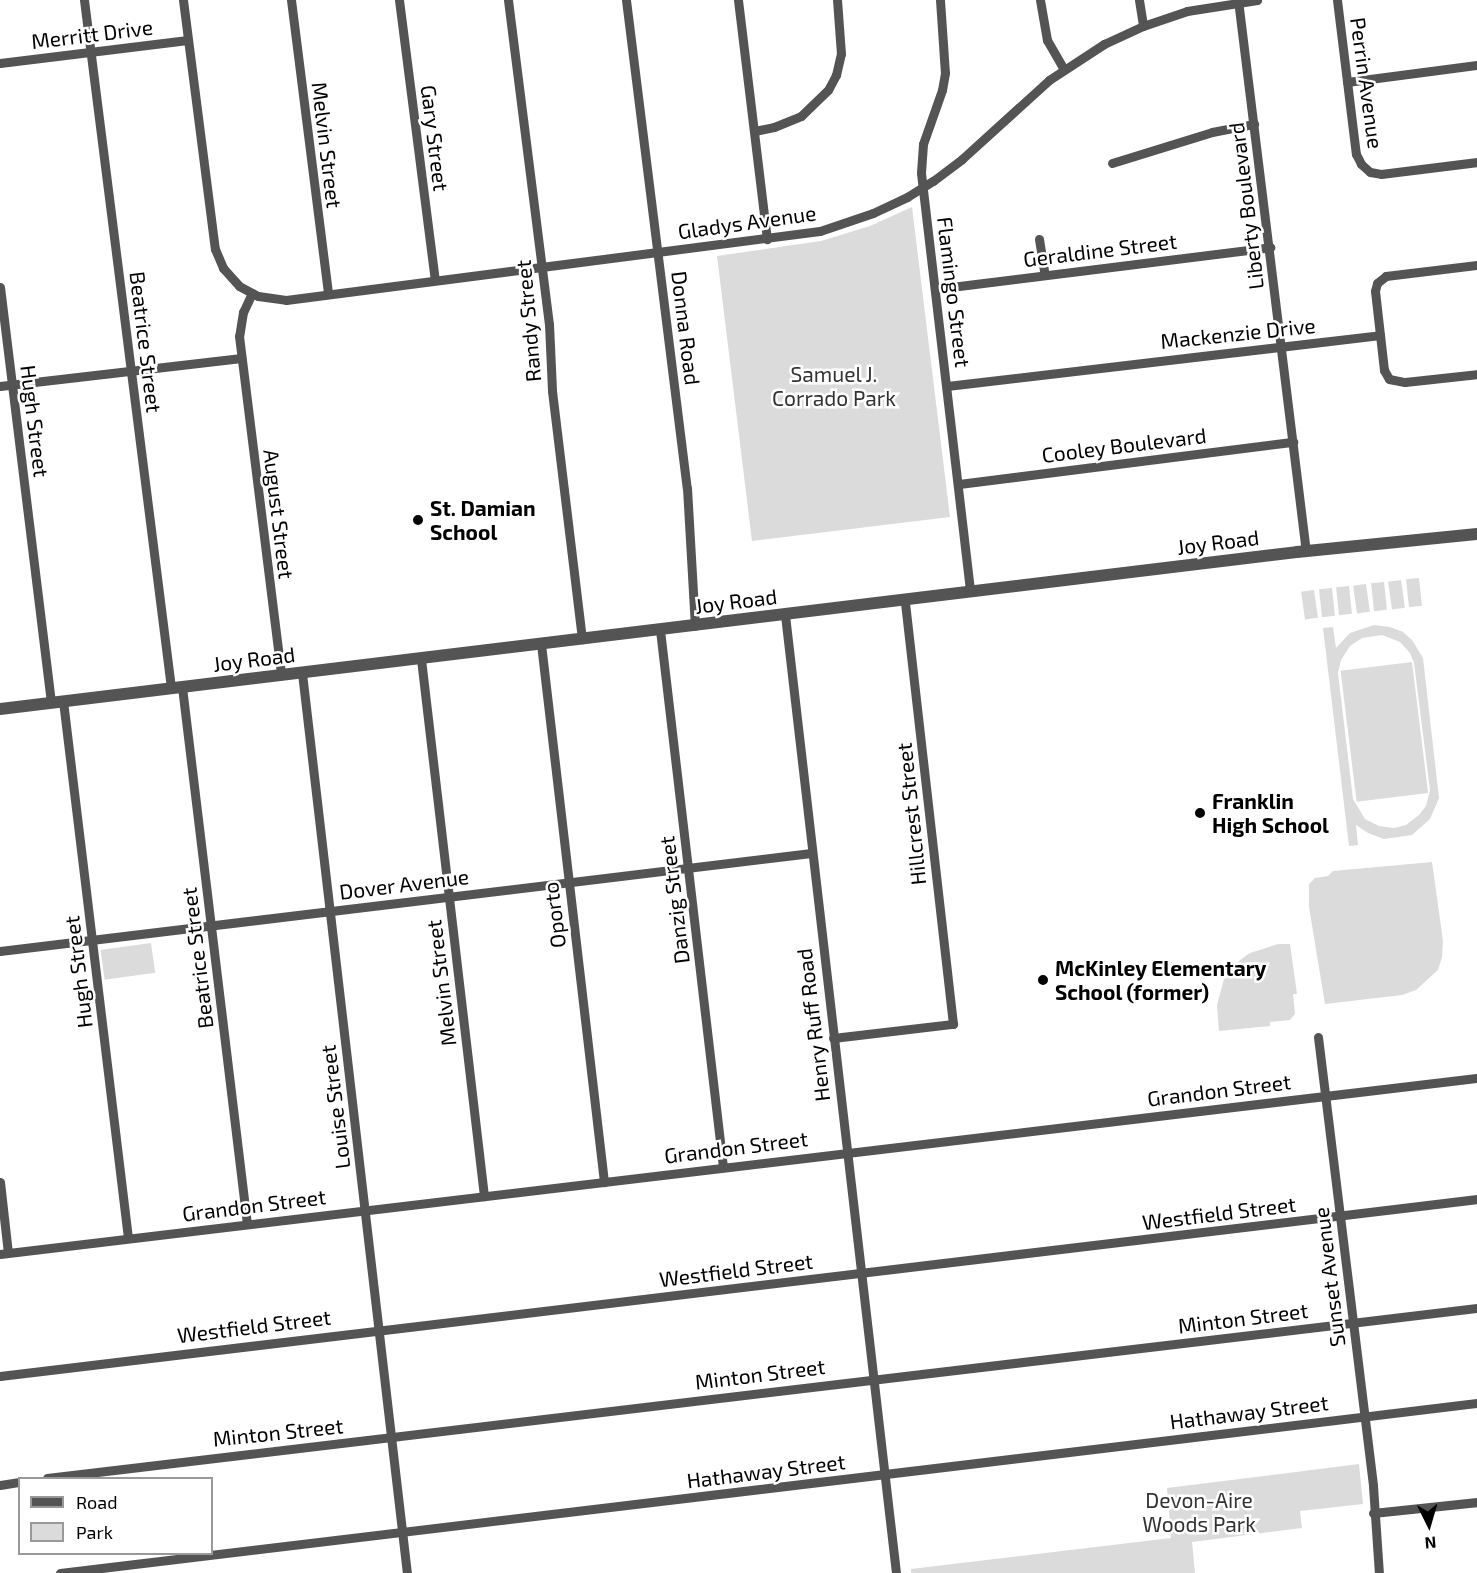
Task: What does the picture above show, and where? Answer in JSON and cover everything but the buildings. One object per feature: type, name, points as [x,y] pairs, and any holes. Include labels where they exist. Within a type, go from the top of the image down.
[{"type":"street","name":"Beatrice Street","points":[[84,0],[132,371],[212,925],[247,1224]]},
{"type":"street","points":[[0,386],[241,358],[240,323],[252,293],[228,274],[215,249],[183,0]]},
{"type":"street","name":"Melvin Street","points":[[291,0],[328,294]]},
{"type":"street","name":"Gary Street","points":[[399,0],[435,280]]},
{"type":"street","name":"Randy Street","points":[[508,0],[549,324],[552,391],[582,639]]},
{"type":"street","name":"Donna Road","points":[[626,0],[690,509],[691,589],[695,626]]},
{"type":"street","points":[[738,0],[767,239]]},
{"type":"street","points":[[754,131],[781,125],[801,116],[828,90],[838,68],[841,54],[837,0]]},
{"type":"street","name":"Flamingo Street","points":[[940,0],[945,73],[942,90],[923,144],[922,187],[970,592]]},
{"type":"street","points":[[1040,0],[1047,40],[1064,69]]},
{"type":"street","points":[[1139,0],[1143,26]]},
{"type":"street","name":"Gladys Avenue","points":[[252,293],[280,300],[820,231],[851,221],[907,197],[962,159],[1064,69],[1104,44],[1143,26],[1187,11],[1238,1],[1257,0]]},
{"type":"street","name":"Perrin Avenue","points":[[1337,0],[1356,154],[1366,168],[1376,173],[1387,173],[1477,162]]},
{"type":"street","name":"Liberty Boulevard","points":[[1238,1],[1306,552]]},
{"type":"street","name":"Merritt Drive","points":[[0,63],[188,40]]},
{"type":"street","points":[[1347,82],[1477,66]]},
{"type":"street","points":[[1112,163],[1212,132],[1254,124]]},
{"type":"street","points":[[1039,239],[1044,275]]},
{"type":"street","name":"Geraldine Street","points":[[935,289],[1270,247]]},
{"type":"street","points":[[1477,265],[1382,278],[1375,291],[1385,374],[1394,381],[1477,374]]},
{"type":"street","name":"Hugh Street","points":[[0,287],[57,702],[93,940],[128,1238]]},
{"type":"street","name":"Mackenzie Drive","points":[[947,386],[1380,335]]},
{"type":"street","name":"August Street","points":[[241,358],[281,675]]},
{"type":"street","name":"Cooley Boulevard","points":[[959,484],[1293,442]]},
{"type":"street","name":"Joy Road","points":[[0,709],[1306,552],[1477,534]]},
{"type":"street","name":"Hillcrest Street","points":[[833,1038],[953,1024],[905,600]]},
{"type":"street","name":"Henry Ruff Road","points":[[785,615],[896,1573]]},
{"type":"street","name":"Danzig Street","points":[[660,630],[723,1167]]},
{"type":"street","name":"Oporto","points":[[541,644],[604,1182]]},
{"type":"street","name":"Melvin Street","points":[[421,659],[484,1196]]},
{"type":"street","name":"Louise Street","points":[[302,673],[407,1573]]},
{"type":"street","name":"Dover Avenue","points":[[0,951],[812,853]]},
{"type":"street","name":"Sunset Avenue","points":[[1318,1037],[1373,1486],[1379,1573]]},
{"type":"street","name":"Grandon Street","points":[[4,1254],[1477,1078]]},
{"type":"street","points":[[0,1182],[4,1254]]},
{"type":"street","name":"Westfield Street","points":[[0,1376],[1477,1199]]},
{"type":"street","name":"Minton Street","points":[[62,1477],[248,1453],[391,1439],[873,1378],[1477,1308]]},
{"type":"street","name":"Hathaway Street","points":[[213,1555],[1477,1403]]},
{"type":"street","points":[[0,1485],[18,1482]]},
{"type":"street","points":[[1374,1514],[1477,1502]]},
{"type":"street","name":"Hathaway Street","points":[[60,1573],[211,1555]]},
{"type":"green space","name":"Samuel J. Corrado Park","points":[[912,207],[950,517],[752,541],[717,256],[821,241],[870,226]]},
{"type":"green space","points":[[1419,578],[1422,606],[1409,607],[1406,579]]},
{"type":"green space","points":[[1401,580],[1405,608],[1392,610],[1388,582]]},
{"type":"green space","points":[[1384,582],[1387,610],[1374,611],[1371,583]]},
{"type":"green space","points":[[1366,584],[1370,612],[1357,614],[1353,586]]},
{"type":"green space","points":[[1349,586],[1352,614],[1339,615],[1336,587]]},
{"type":"green space","points":[[1332,588],[1335,616],[1322,617],[1319,589]]},
{"type":"green space","points":[[1314,590],[1318,618],[1305,620],[1301,592]]},
{"type":"green space","points":[[1374,625],[1390,627],[1403,632],[1412,640],[1423,658],[1439,798],[1430,819],[1412,835],[1384,839],[1356,825],[1358,845],[1349,846],[1323,628],[1333,627],[1336,648],[1350,633]],"holes":[[[1382,635],[1400,642],[1410,653],[1414,663],[1430,790],[1426,806],[1419,815],[1406,825],[1394,828],[1379,826],[1365,819],[1353,799],[1338,673],[1341,660],[1350,646],[1362,638]]]},
{"type":"green space","points":[[1412,662],[1428,793],[1357,802],[1341,671]]},
{"type":"green space","points":[[1432,862],[1443,941],[1438,970],[1416,990],[1402,995],[1325,1004],[1309,907],[1309,884],[1315,878],[1328,876],[1333,871]]},
{"type":"green space","points":[[151,943],[155,973],[105,980],[100,950]]},
{"type":"green space","points":[[1278,944],[1290,944],[1297,994],[1293,994],[1295,1014],[1290,1020],[1270,1022],[1270,1026],[1219,1031],[1217,1005],[1224,979],[1240,960],[1250,953]]},
{"type":"green space","name":"Devon-Aire Woods Park","points":[[1359,1464],[1363,1504],[1300,1511],[1302,1528],[1192,1542],[1195,1573],[911,1573],[911,1569],[1171,1538],[1167,1488]]},
{"type":"place","name":"St. Damian School","points":[[418,520]]},
{"type":"place","name":"Franklin High School","points":[[1200,813]]},
{"type":"place","name":"McKinley Elementary School (former)","points":[[1043,980]]}]
